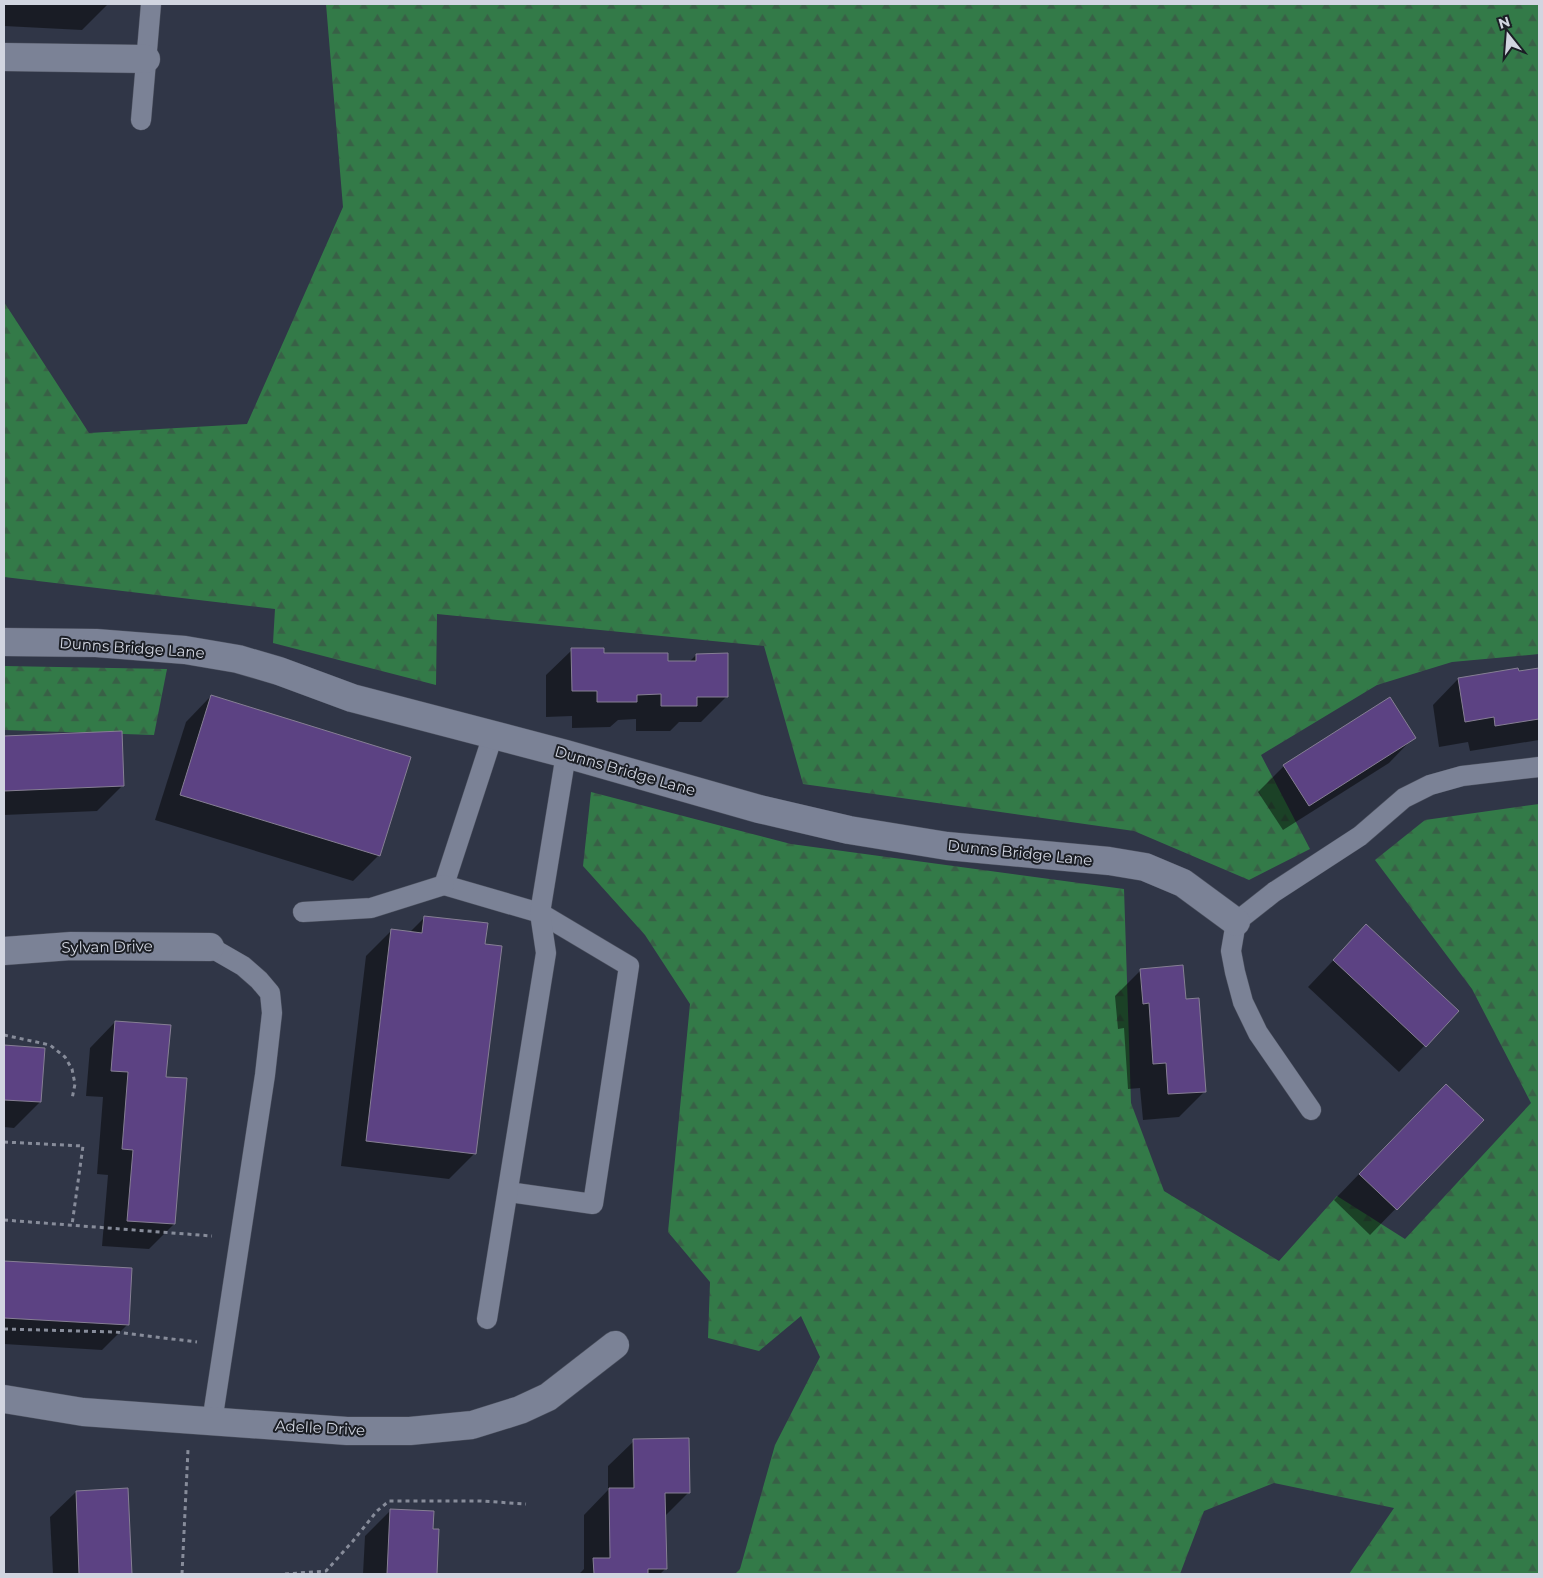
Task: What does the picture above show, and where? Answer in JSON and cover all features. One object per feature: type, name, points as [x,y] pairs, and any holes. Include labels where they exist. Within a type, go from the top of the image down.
[{"type":"street","points":[[4,57],[146,59]]},
{"type":"street","name":"Dunns Bridge Lane","points":[[4,642],[96,643],[185,650],[238,659],[279,670],[352,698],[566,754],[759,809],[849,830],[947,846],[1110,861],[1145,867],[1183,883],[1236,922]]},
{"type":"street","name":"Sylvan Drive","points":[[4,951],[70,946],[210,947]]},
{"type":"street","name":"Adelle Drive","points":[[4,1399],[83,1412],[347,1431],[410,1431],[472,1425],[520,1410],[548,1397],[615,1345]]},
{"type":"lane","points":[[141,120],[150,4]]},
{"type":"lane","points":[[444,885],[493,735]]},
{"type":"lane","points":[[487,1319],[546,953],[540,913],[566,754]]},
{"type":"lane","points":[[1311,1110],[1258,1034],[1243,1002],[1231,951],[1236,922],[1274,892],[1360,836],[1404,798],[1430,785],[1462,776],[1539,766]]},
{"type":"lane","points":[[303,912],[371,908],[444,885],[540,913],[629,966],[593,1204],[508,1192]]},
{"type":"lane","points":[[210,947],[243,966],[259,980],[270,993],[272,1013],[265,1074],[212,1422]]},
{"type":"path","points":[[4,1035],[50,1045],[64,1057],[72,1069],[74,1084],[72,1099]]},
{"type":"path","points":[[4,1142],[83,1146],[72,1225]]},
{"type":"path","points":[[4,1220],[240,1239]]},
{"type":"path","points":[[4,1329],[114,1332],[224,1345]]},
{"type":"path","points":[[182,1574],[188,1450]]},
{"type":"path","points":[[284,1574],[326,1571],[354,1541],[377,1511],[389,1500],[481,1501],[526,1504]]},
{"type":"green space","points":[[326,4],[1539,4],[1539,654],[1452,662],[1377,685],[1261,755],[1310,849],[1249,880],[1134,831],[803,784],[764,646],[437,614],[436,685],[273,643],[275,609],[4,577],[4,302],[89,433],[247,424],[343,207]]},
{"type":"green space","points":[[4,666],[167,669],[154,735],[4,730]]},
{"type":"green space","points":[[591,792],[791,844],[1124,889],[1131,1103],[1164,1191],[1279,1261],[1337,1196],[1405,1239],[1531,1103],[1472,989],[1375,860],[1425,820],[1539,804],[1539,1574],[1349,1574],[1394,1508],[1274,1483],[1204,1511],[1180,1574],[735,1574],[740,1569],[775,1445],[820,1357],[801,1316],[759,1351],[708,1338],[710,1282],[668,1232],[690,1004],[645,935],[583,866]]},
{"type":"building","points":[[571,648],[604,648],[604,653],[668,653],[668,661],[696,661],[696,654],[728,653],[728,697],[697,697],[697,706],[661,706],[661,694],[637,695],[637,702],[597,702],[597,691],[572,691]]},
{"type":"building","points":[[1518,668],[1519,671],[1539,668],[1539,719],[1495,726],[1494,717],[1465,722],[1458,678]]},
{"type":"building","points":[[211,695],[411,757],[380,856],[180,795]]},
{"type":"building","points":[[1390,697],[1416,738],[1309,806],[1283,765]]},
{"type":"building","points":[[122,731],[124,786],[4,791],[4,736]]},
{"type":"building","points":[[424,916],[488,923],[485,944],[502,946],[476,1154],[366,1141],[391,929],[422,933]]},
{"type":"building","points":[[1366,924],[1459,1011],[1426,1047],[1333,960]]},
{"type":"building","points":[[1183,965],[1186,999],[1199,998],[1206,1092],[1168,1094],[1166,1063],[1153,1064],[1149,1003],[1143,1004],[1140,969]]},
{"type":"building","points":[[115,1021],[171,1025],[166,1077],[187,1078],[175,1224],[127,1221],[133,1150],[122,1149],[128,1072],[111,1071]]},
{"type":"building","points":[[4,1045],[45,1048],[41,1102],[4,1100]]},
{"type":"building","points":[[1446,1084],[1484,1120],[1397,1210],[1359,1174]]},
{"type":"building","points":[[4,1261],[132,1268],[129,1325],[4,1318]]},
{"type":"building","points":[[689,1438],[690,1493],[665,1493],[667,1569],[648,1569],[648,1574],[594,1574],[593,1558],[610,1558],[609,1488],[634,1488],[633,1439]]},
{"type":"building","points":[[128,1488],[132,1574],[79,1574],[76,1491]]},
{"type":"building","points":[[390,1509],[434,1511],[433,1529],[439,1529],[437,1574],[387,1574]]}]
